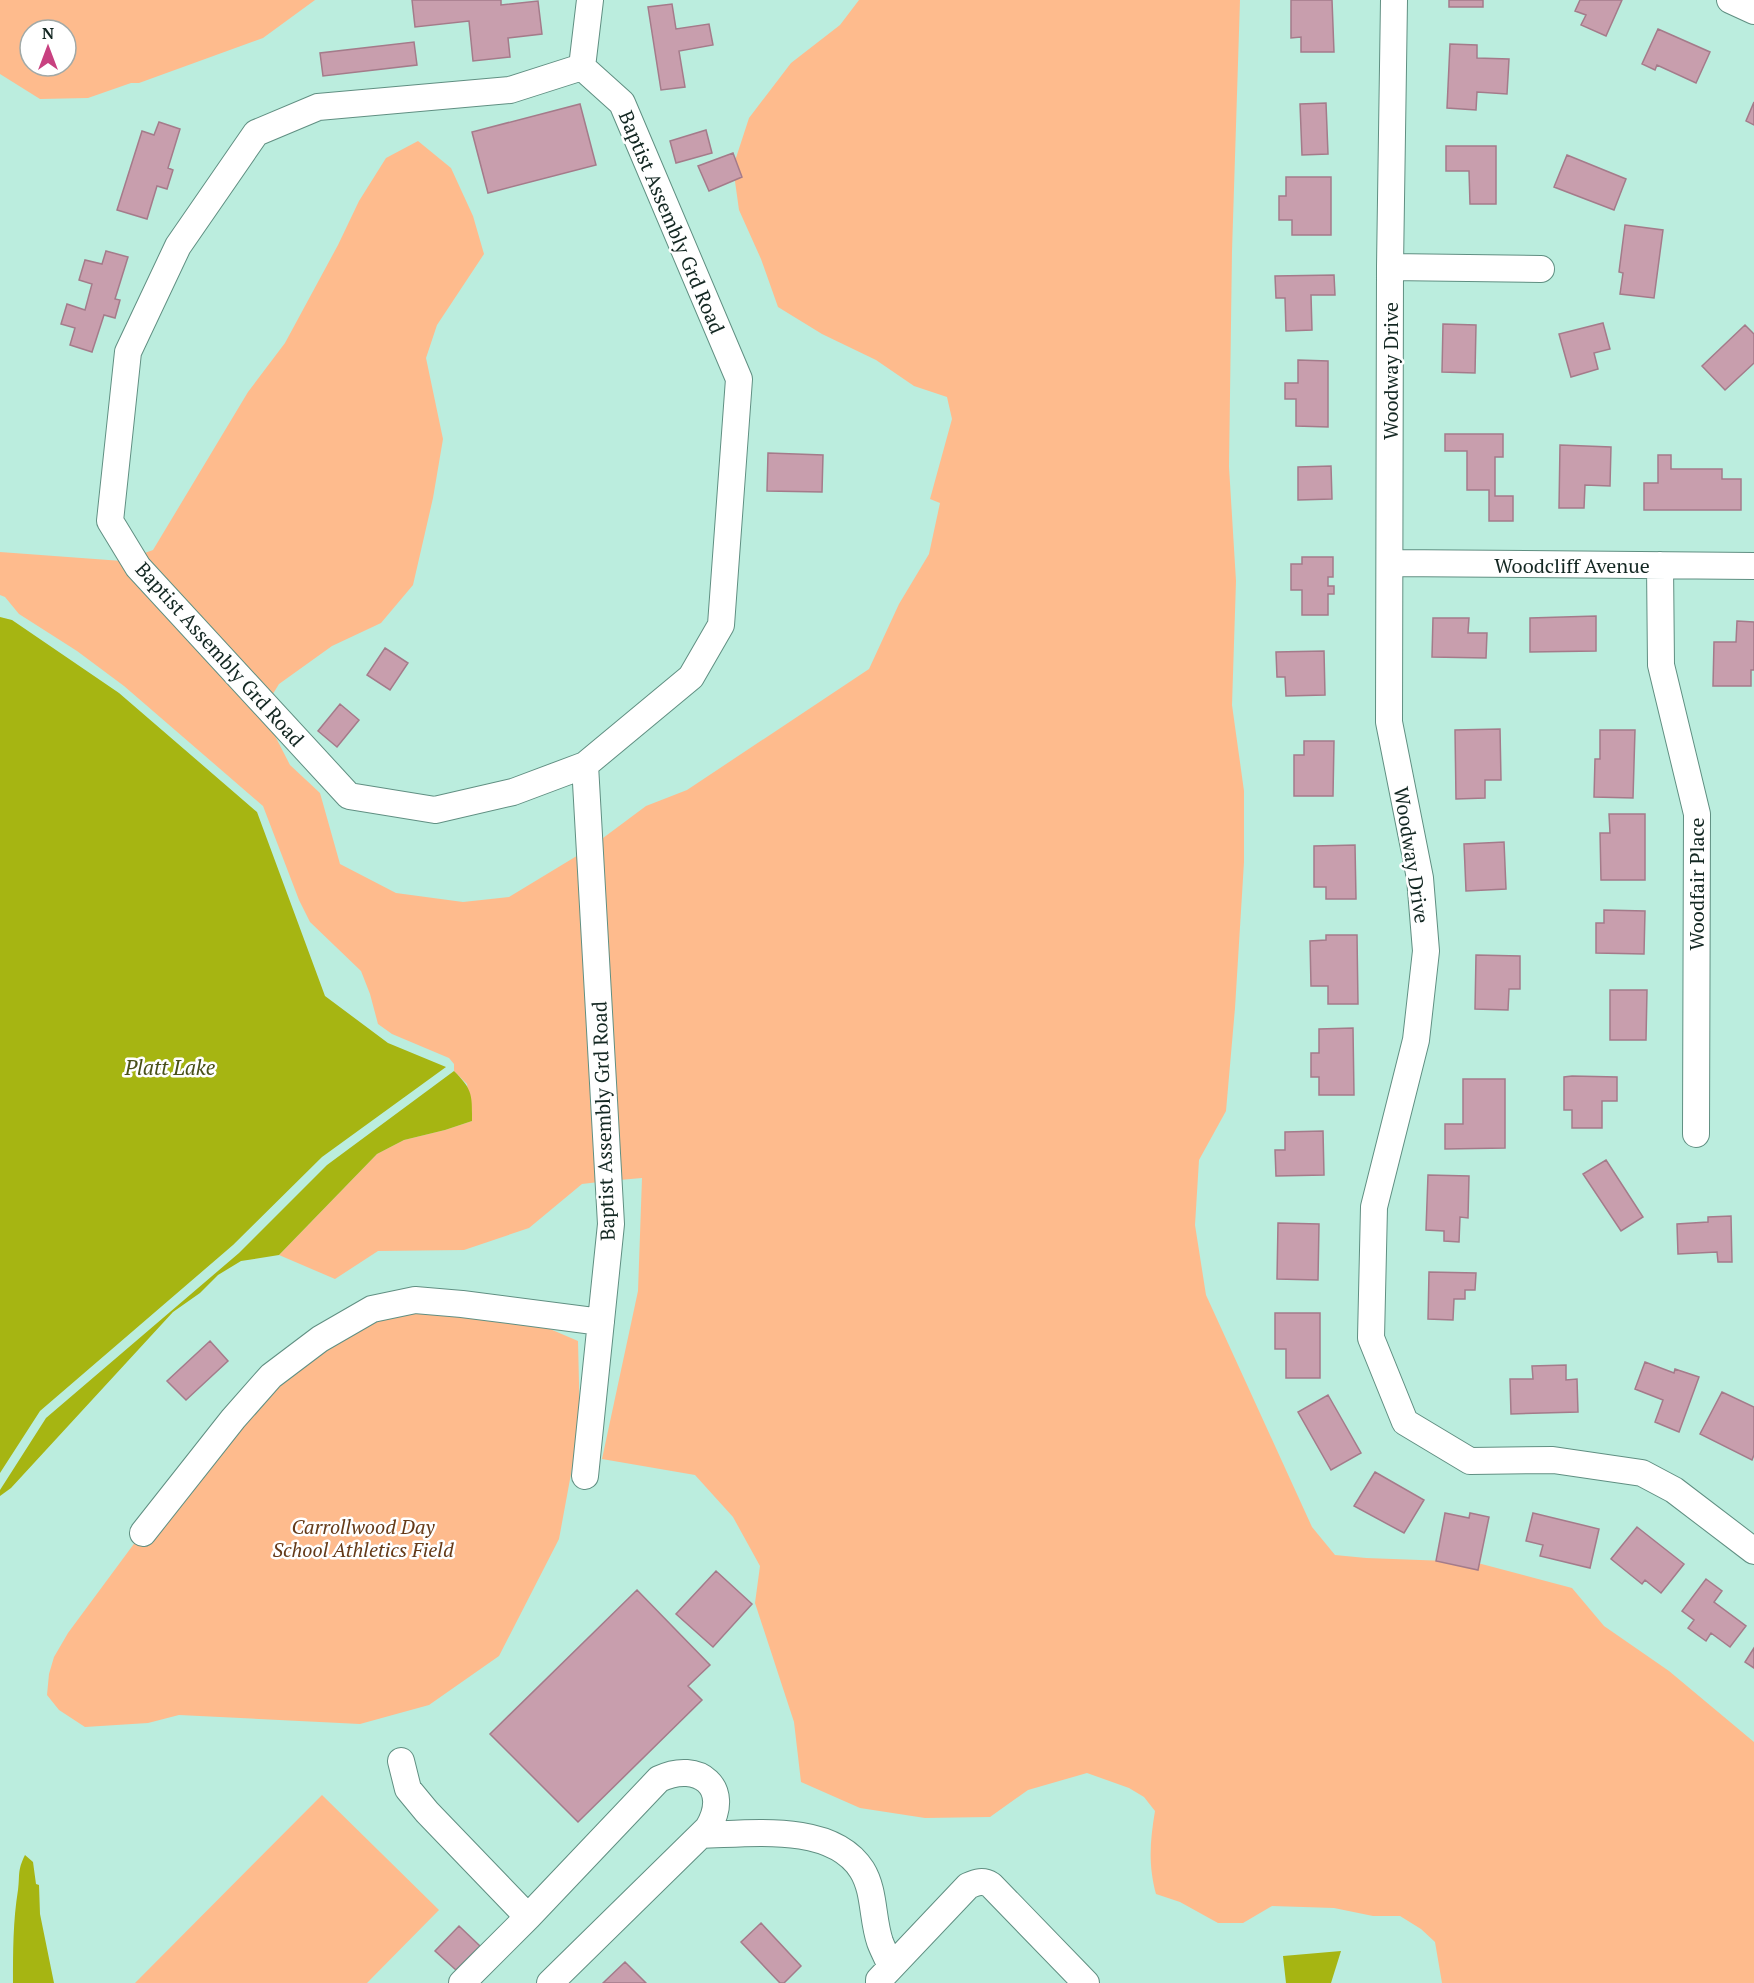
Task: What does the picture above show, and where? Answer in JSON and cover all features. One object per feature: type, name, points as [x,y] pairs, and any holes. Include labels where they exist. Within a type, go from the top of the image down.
[{"type":"street","points":[[582,67],[590,0]]},
{"type":"street","name":"Woodway Drive","points":[[1394,0],[1390,267],[1389,722],[1420,878],[1426,951],[1416,1040],[1374,1207],[1371,1338],[1405,1422],[1470,1461],[1552,1460],[1642,1473],[1674,1490],[1754,1551]]},
{"type":"street","points":[[1730,0],[1754,11]]},
{"type":"street","name":"Baptist Assembly Grd Road","points":[[582,67],[622,103],[739,379],[721,625],[691,676],[585,765],[513,792],[435,810],[349,796],[138,567],[110,521],[128,352],[178,246],[256,133],[318,107],[510,90],[582,67]]},
{"type":"street","points":[[1390,267],[1541,269]]},
{"type":"street","name":"Woodcliff Avenue","points":[[1390,563],[1754,566]]},
{"type":"street","name":"Woodfair Place","points":[[1660,565],[1661,665],[1697,814],[1696,1134]]},
{"type":"street","name":"Baptist Assembly Grd Road","points":[[585,765],[611,1224],[585,1476]]},
{"type":"street","points":[[143,1533],[233,1419],[271,1376],[320,1339],[372,1309],[415,1300],[601,1322]]},
{"type":"street","points":[[401,1761],[408,1789],[427,1812],[528,1917]]},
{"type":"street","points":[[462,1983],[659,1779],[672,1773],[688,1772],[708,1781],[715,1793],[714,1817],[701,1835],[550,1983]]},
{"type":"street","points":[[701,1835],[809,1837],[833,1844],[846,1853],[862,1870],[870,1892],[885,1975]]},
{"type":"street","points":[[885,1975],[968,1886],[977,1882],[986,1882],[992,1885],[1086,1983]]},
{"type":"green space","points":[[0,0],[315,0],[263,38],[139,83],[131,83],[88,98],[40,99],[0,74]]},
{"type":"green space","points":[[859,0],[1240,0],[1232,251],[1229,467],[1236,581],[1232,705],[1244,791],[1244,862],[1226,1111],[1199,1160],[1195,1225],[1206,1295],[1312,1527],[1335,1555],[1474,1562],[1572,1588],[1604,1626],[1669,1671],[1754,1742],[1754,1983],[1442,1983],[1435,1942],[1421,1929],[1400,1916],[1373,1916],[1334,1908],[1272,1906],[1243,1923],[1218,1923],[1180,1902],[1156,1894],[1151,1853],[1155,1811],[1144,1797],[1129,1788],[1087,1773],[1028,1790],[990,1817],[925,1818],[860,1808],[801,1782],[794,1722],[755,1603],[760,1566],[733,1517],[695,1475],[602,1459],[638,1291],[642,1178],[619,1180],[599,841],[646,806],[687,790],[869,669],[899,604],[929,554],[940,503],[930,499],[952,419],[947,397],[914,386],[876,360],[822,334],[778,307],[761,259],[739,210],[733,167],[749,118],[791,63],[840,25]]},
{"type":"green space","points":[[418,141],[451,168],[473,216],[484,254],[437,325],[426,358],[443,439],[433,498],[413,585],[381,623],[332,646],[279,684],[271,697],[142,554],[153,550],[248,392],[285,343],[359,201],[386,158]]},
{"type":"green space","points":[[0,552],[122,561],[271,728],[290,765],[320,793],[340,864],[396,893],[463,902],[509,897],[580,854],[599,1182],[582,1184],[529,1228],[464,1250],[378,1251],[335,1279],[279,1255],[377,1154],[404,1140],[472,1121],[467,1084],[454,1071],[454,1064],[449,1058],[392,1034],[378,1024],[361,971],[310,922],[299,900],[263,806],[124,686],[77,651],[19,614],[5,597],[0,595]]},
{"type":"green space","name":"Carrollwood Day School Athletics Field","points":[[392,1304],[522,1317],[578,1341],[580,1425],[559,1539],[499,1656],[429,1705],[360,1724],[179,1715],[148,1723],[85,1727],[59,1710],[47,1695],[49,1674],[54,1657],[68,1633],[156,1514],[247,1403]]},
{"type":"green space","points":[[322,1795],[439,1910],[367,1983],[135,1983]]},
{"type":"water","name":"Platt Lake","points":[[0,617],[12,620],[119,693],[257,812],[325,996],[388,1043],[446,1067],[322,1157],[233,1245],[40,1411],[0,1473]]},
{"type":"water","points":[[454,1071],[465,1083],[470,1093],[472,1121],[404,1140],[377,1154],[279,1255],[241,1261],[218,1275],[200,1293],[173,1312],[11,1488],[0,1496],[0,1490],[46,1418],[239,1253],[327,1165]]},
{"type":"water","points":[[25,1855],[33,1862],[36,1884],[39,1885],[40,1914],[54,1983],[13,1983],[15,1913],[20,1869]]},
{"type":"water","points":[[1341,1951],[1331,1983],[1286,1983],[1283,1956]]},
{"type":"building","points":[[412,0],[501,0],[501,5],[538,1],[542,34],[508,38],[510,57],[473,61],[469,21],[415,27]]},
{"type":"building","points":[[1291,0],[1332,0],[1334,52],[1301,52],[1301,37],[1291,38]]},
{"type":"building","points":[[1449,0],[1483,0],[1483,7],[1449,7]]},
{"type":"building","points":[[1580,0],[1622,0],[1606,36],[1581,25],[1586,15],[1575,11]]},
{"type":"building","points":[[672,4],[676,29],[709,24],[713,45],[679,51],[685,87],[661,90],[648,7]]},
{"type":"building","points":[[1658,29],[1710,52],[1696,83],[1657,65],[1655,70],[1642,64]]},
{"type":"building","points":[[414,42],[417,65],[323,76],[320,53]]},
{"type":"building","points":[[1450,44],[1477,45],[1477,58],[1509,59],[1507,94],[1477,92],[1476,110],[1447,108]]},
{"type":"building","points":[[1754,102],[1754,125],[1746,121]]},
{"type":"building","points":[[1326,103],[1328,154],[1302,155],[1300,104]]},
{"type":"building","points":[[580,104],[596,165],[488,193],[472,132]]},
{"type":"building","points":[[159,122],[180,129],[168,168],[173,170],[167,189],[157,186],[147,219],[117,210],[142,131],[154,135]]},
{"type":"building","points":[[706,130],[712,153],[676,163],[670,141]]},
{"type":"building","points":[[1446,146],[1496,146],[1496,204],[1470,204],[1469,171],[1446,171]]},
{"type":"building","points":[[733,153],[742,177],[709,191],[698,166]]},
{"type":"building","points":[[1567,155],[1626,179],[1614,210],[1554,187]]},
{"type":"building","points":[[1286,177],[1331,177],[1331,235],[1292,235],[1292,220],[1279,220],[1279,196],[1286,196]]},
{"type":"building","points":[[1625,225],[1663,230],[1654,298],[1620,294],[1623,273],[1619,272]]},
{"type":"building","points":[[106,251],[128,257],[115,299],[120,300],[115,318],[104,315],[92,352],[70,345],[75,328],[61,324],[67,304],[85,310],[92,284],[79,280],[85,260],[102,264]]},
{"type":"building","points":[[1334,275],[1335,295],[1311,295],[1312,330],[1286,331],[1285,298],[1276,298],[1275,276]]},
{"type":"building","points":[[1603,323],[1610,349],[1594,353],[1598,369],[1571,377],[1559,334]]},
{"type":"building","points":[[1443,324],[1476,325],[1475,373],[1442,372]]},
{"type":"building","points":[[1745,325],[1754,334],[1754,363],[1725,390],[1702,366]]},
{"type":"building","points":[[1298,360],[1328,361],[1328,427],[1296,426],[1296,399],[1285,399],[1285,383],[1298,383]]},
{"type":"building","points":[[1445,434],[1503,434],[1503,457],[1495,457],[1495,496],[1513,496],[1513,521],[1489,521],[1489,490],[1467,490],[1467,451],[1445,451]]},
{"type":"building","points":[[1560,445],[1611,447],[1610,486],[1585,485],[1584,508],[1559,508]]},
{"type":"building","points":[[768,453],[823,455],[822,492],[767,491]]},
{"type":"building","points":[[1658,455],[1671,455],[1671,469],[1722,469],[1722,479],[1741,479],[1741,510],[1644,510],[1644,483],[1658,483]]},
{"type":"building","points":[[1331,466],[1332,499],[1298,500],[1298,467]]},
{"type":"building","points":[[1302,557],[1333,557],[1333,577],[1328,577],[1328,586],[1334,586],[1334,594],[1328,594],[1328,615],[1302,615],[1302,590],[1291,590],[1291,564],[1302,564]]},
{"type":"building","points":[[1596,616],[1596,651],[1530,652],[1530,618]]},
{"type":"building","points":[[1433,618],[1469,618],[1468,633],[1487,633],[1486,658],[1432,657]]},
{"type":"building","points":[[1737,621],[1754,622],[1754,670],[1751,670],[1751,686],[1713,686],[1714,642],[1736,642]]},
{"type":"building","points":[[385,648],[408,663],[390,690],[367,675]]},
{"type":"building","points":[[1324,651],[1325,695],[1286,696],[1285,677],[1277,677],[1276,652]]},
{"type":"building","points":[[340,704],[359,720],[337,747],[318,731]]},
{"type":"building","points":[[1500,729],[1501,780],[1485,780],[1485,798],[1456,799],[1455,730]]},
{"type":"building","points":[[1600,730],[1635,730],[1633,798],[1594,797],[1595,759],[1600,759]]},
{"type":"building","points":[[1304,741],[1334,741],[1333,796],[1294,796],[1294,755],[1304,755]]},
{"type":"building","points":[[1609,814],[1645,814],[1645,880],[1601,880],[1600,833],[1610,833]]},
{"type":"building","points":[[1504,842],[1506,889],[1466,891],[1464,844]]},
{"type":"building","points":[[1355,845],[1356,899],[1326,899],[1326,887],[1314,887],[1314,846]]},
{"type":"building","points":[[1604,910],[1645,911],[1644,954],[1596,953],[1596,923],[1604,923]]},
{"type":"building","points":[[1326,935],[1357,935],[1358,1004],[1328,1004],[1328,986],[1311,986],[1310,941],[1326,940]]},
{"type":"building","points":[[1476,955],[1520,956],[1520,989],[1509,989],[1508,1010],[1475,1009]]},
{"type":"building","points":[[1610,990],[1647,990],[1646,1040],[1610,1040]]},
{"type":"building","points":[[1353,1028],[1354,1095],[1319,1095],[1319,1077],[1311,1077],[1311,1053],[1319,1053],[1319,1029]]},
{"type":"building","points":[[1564,1077],[1617,1077],[1617,1101],[1602,1101],[1602,1128],[1572,1128],[1572,1110],[1564,1110]]},
{"type":"building","points":[[1463,1079],[1505,1079],[1505,1148],[1445,1149],[1445,1124],[1463,1124]]},
{"type":"building","points":[[1323,1131],[1324,1175],[1276,1176],[1275,1150],[1285,1150],[1285,1132]]},
{"type":"building","points":[[1606,1160],[1643,1217],[1621,1231],[1583,1174]]},
{"type":"building","points":[[1428,1175],[1469,1176],[1468,1218],[1460,1217],[1459,1242],[1444,1241],[1444,1231],[1426,1230]]},
{"type":"building","points":[[1731,1216],[1732,1262],[1718,1262],[1717,1252],[1678,1254],[1677,1224],[1708,1222],[1708,1217]]},
{"type":"building","points":[[1278,1223],[1319,1224],[1318,1280],[1277,1279]]},
{"type":"building","points":[[1429,1272],[1476,1273],[1475,1290],[1465,1290],[1465,1299],[1454,1299],[1453,1320],[1428,1319]]},
{"type":"building","points":[[1275,1313],[1320,1313],[1320,1378],[1286,1378],[1286,1349],[1275,1349]]},
{"type":"building","points":[[210,1341],[228,1361],[186,1400],[167,1381]]},
{"type":"building","points":[[1645,1362],[1674,1373],[1675,1369],[1699,1377],[1679,1432],[1655,1422],[1663,1400],[1635,1389]]},
{"type":"building","points":[[1566,1365],[1566,1380],[1577,1379],[1578,1412],[1511,1414],[1510,1379],[1533,1379],[1532,1366]]},
{"type":"building","points":[[1722,1392],[1754,1407],[1754,1455],[1752,1460],[1700,1434]]},
{"type":"building","points":[[1328,1395],[1361,1453],[1331,1470],[1298,1412]]},
{"type":"building","points":[[1375,1472],[1424,1500],[1404,1533],[1354,1506]]},
{"type":"building","points":[[1445,1513],[1469,1518],[1470,1513],[1489,1517],[1478,1570],[1436,1561]]},
{"type":"building","points":[[1533,1513],[1599,1529],[1590,1568],[1540,1556],[1543,1545],[1526,1541]]},
{"type":"building","points":[[1637,1527],[1684,1564],[1661,1593],[1645,1580],[1642,1584],[1611,1559]]},
{"type":"building","points":[[716,1571],[752,1604],[713,1647],[676,1614]]},
{"type":"building","points":[[1706,1579],[1722,1591],[1714,1602],[1746,1626],[1730,1647],[1711,1633],[1706,1641],[1688,1628],[1694,1620],[1682,1611]]},
{"type":"building","points":[[637,1590],[710,1665],[688,1686],[702,1700],[578,1822],[490,1734]]},
{"type":"building","points":[[1754,1648],[1754,1668],[1745,1662]]},
{"type":"building","points":[[761,1923],[801,1966],[784,1983],[780,1983],[741,1942]]},
{"type":"building","points":[[459,1926],[480,1946],[456,1970],[435,1951]]},
{"type":"building","points":[[625,1962],[646,1983],[603,1983]]}]
